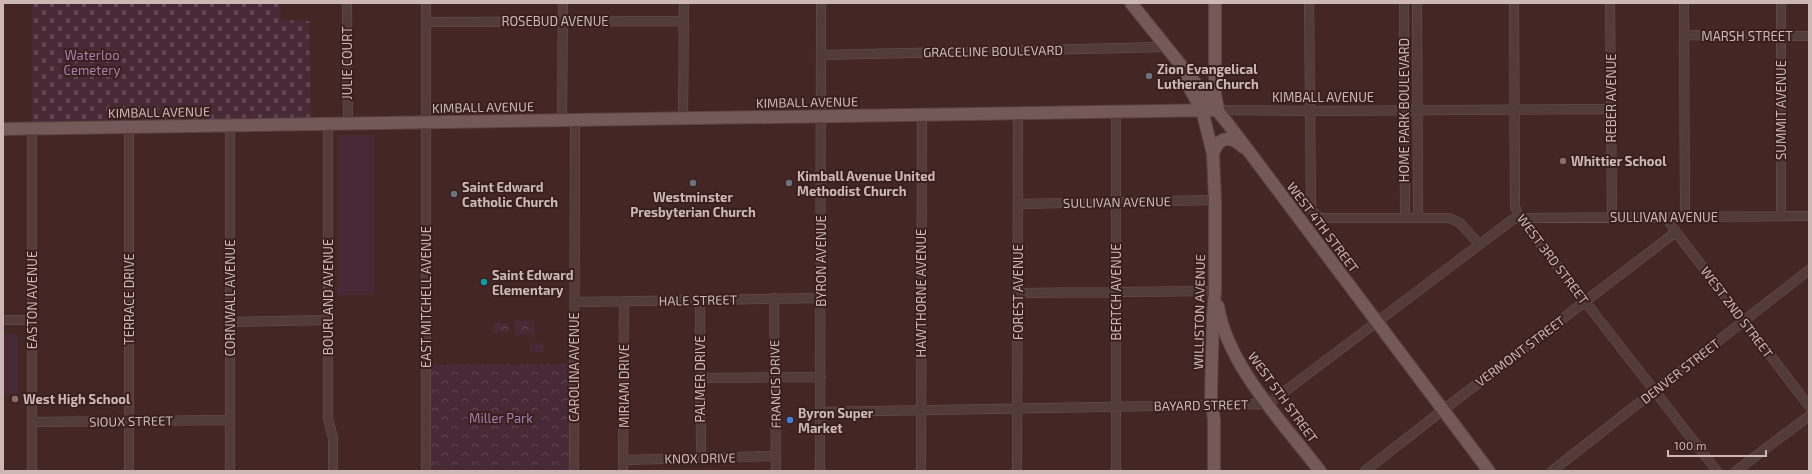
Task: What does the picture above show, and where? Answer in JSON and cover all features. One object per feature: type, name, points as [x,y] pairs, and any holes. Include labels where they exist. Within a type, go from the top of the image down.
[{"type":"main road","name":"WEST 4TH STREET","points":[[1131,3],[1165,47],[1218,110],[1489,471]]},
{"type":"main road","points":[[1215,3],[1214,94],[1218,110]]},
{"type":"main road","name":"WILLISTON AVENUE","points":[[1165,47],[1202,110],[1213,154],[1215,200],[1215,291],[1213,315],[1212,396],[1214,420],[1214,471]]},
{"type":"main road","points":[[1159,112],[1174,107],[1185,101],[1188,90],[1183,77]]},
{"type":"main road","name":"KIMBALL AVENUE","points":[[3,129],[348,122],[1116,113],[1218,110]]},
{"type":"main road","points":[[1213,154],[1218,142],[1228,139],[1234,140],[1250,153]]},
{"type":"main road","name":"WEST 5TH STREET","points":[[1215,291],[1219,314],[1229,344],[1243,369],[1320,471]]},
{"type":"street","name":"JULIE COURT","points":[[347,3],[348,122]]},
{"type":"street","name":"EAST MITCHELL AVENUE","points":[[426,3],[426,471]]},
{"type":"street","points":[[562,120],[563,3]]},
{"type":"street","points":[[683,118],[684,3]]},
{"type":"street","name":"BYRON AVENUE","points":[[820,471],[821,3]]},
{"type":"street","points":[[1309,3],[1311,209],[1322,218],[1449,218],[1456,220],[1479,244]]},
{"type":"street","name":"HOME PARK BOULEVARD","points":[[1404,3],[1405,218]]},
{"type":"street","name":"HOME PARK BOULEVARD","points":[[1417,3],[1418,218]]},
{"type":"street","name":"WEST 3RD STREET","points":[[1514,3],[1515,207],[1520,218],[1717,471]]},
{"type":"street","name":"REBER AVENUE","points":[[1610,3],[1612,217]]},
{"type":"street","points":[[1684,3],[1685,217]]},
{"type":"street","name":"SUMMIT AVENUE","points":[[1781,216],[1782,3]]},
{"type":"street","name":"ROSEBUD AVENUE","points":[[426,22],[563,20],[683,21]]},
{"type":"street","name":"MARSH STREET","points":[[1684,36],[1809,36]]},
{"type":"street","name":"GRACELINE BOULEVARD","points":[[821,55],[1165,47]]},
{"type":"street","name":"KIMBALL AVENUE","points":[[1218,110],[1418,111],[1611,109]]},
{"type":"street","name":"BERTCH AVENUE","points":[[1116,113],[1116,471]]},
{"type":"street","name":"FOREST AVENUE","points":[[1017,471],[1018,114]]},
{"type":"street","name":"HAWTHORNE AVENUE","points":[[921,471],[922,115]]},
{"type":"street","name":"CAROLINA AVENUE","points":[[574,471],[575,119]]},
{"type":"street","name":"BOURLAND AVENUE","points":[[328,123],[328,418],[333,438],[333,471]]},
{"type":"street","name":"CORNWALL AVENUE","points":[[230,125],[230,471]]},
{"type":"street","name":"TERRACE DRIVE","points":[[129,126],[129,471]]},
{"type":"street","name":"EASTON AVENUE","points":[[32,128],[32,471]]},
{"type":"street","name":"SULLIVAN AVENUE","points":[[1018,204],[1215,200]]},
{"type":"street","name":"SULLIVAN AVENUE","points":[[1520,218],[1809,216]]},
{"type":"street","name":"WEST 2ND STREET","points":[[1666,217],[1809,406]]},
{"type":"street","points":[[1268,404],[1506,222],[1520,218]]},
{"type":"street","name":"VERMONT STREET","points":[[1366,471],[1443,410],[1676,232]]},
{"type":"street","name":"DENVER STREET","points":[[1552,471],[1809,270]]},
{"type":"street","points":[[1018,294],[1215,291]]},
{"type":"street","name":"FRANCIS DRIVE","points":[[774,298],[776,471]]},
{"type":"street","name":"HALE STREET","points":[[575,302],[821,298]]},
{"type":"street","name":"PALMER DRIVE","points":[[700,300],[701,458]]},
{"type":"street","name":"MIRIAM DRIVE","points":[[624,301],[624,471]]},
{"type":"street","points":[[3,320],[32,320]]},
{"type":"street","points":[[230,322],[328,320]]},
{"type":"street","points":[[700,378],[821,377]]},
{"type":"street","name":"BAYARD STREET","points":[[820,412],[1268,404]]},
{"type":"street","points":[[1736,471],[1809,416]]},
{"type":"street","name":"SIOUX STREET","points":[[32,422],[230,420]]},
{"type":"street","name":"KNOX DRIVE","points":[[624,460],[776,456]]},
{"type":"green space","name":"Waterloo Cemetery","points":[[32,3],[280,3],[281,20],[309,21],[311,118],[32,124]]},
{"type":"green space","points":[[337,135],[374,135],[374,295],[337,295]]},
{"type":"green space","points":[[515,320],[534,321],[534,335],[515,335]]},
{"type":"green space","points":[[493,323],[509,323],[509,332],[493,333]]},
{"type":"green space","points":[[3,334],[14,334],[18,338],[18,394],[3,394]]},
{"type":"green space","points":[[530,343],[543,343],[543,352],[530,352]]},
{"type":"green space","name":"Miller Park","points":[[571,364],[571,471],[431,471],[431,365]]},
{"type":"place","name":"Zion Evangelical Lutheran Church","points":[[1149,76]]},
{"type":"place","name":"Whittier School","points":[[1563,161]]},
{"type":"place","name":"Westminster Presbyterian Church","points":[[693,183]]},
{"type":"place","name":"Kimball Avenue United Methodist Church","points":[[789,183]]},
{"type":"place","name":"Saint Edward Catholic Church","points":[[454,194]]},
{"type":"place","name":"Saint Edward Elementary","points":[[484,282]]},
{"type":"place","name":"West High School","points":[[15,399]]},
{"type":"place","name":"Byron Super Market","points":[[790,420]]}]
